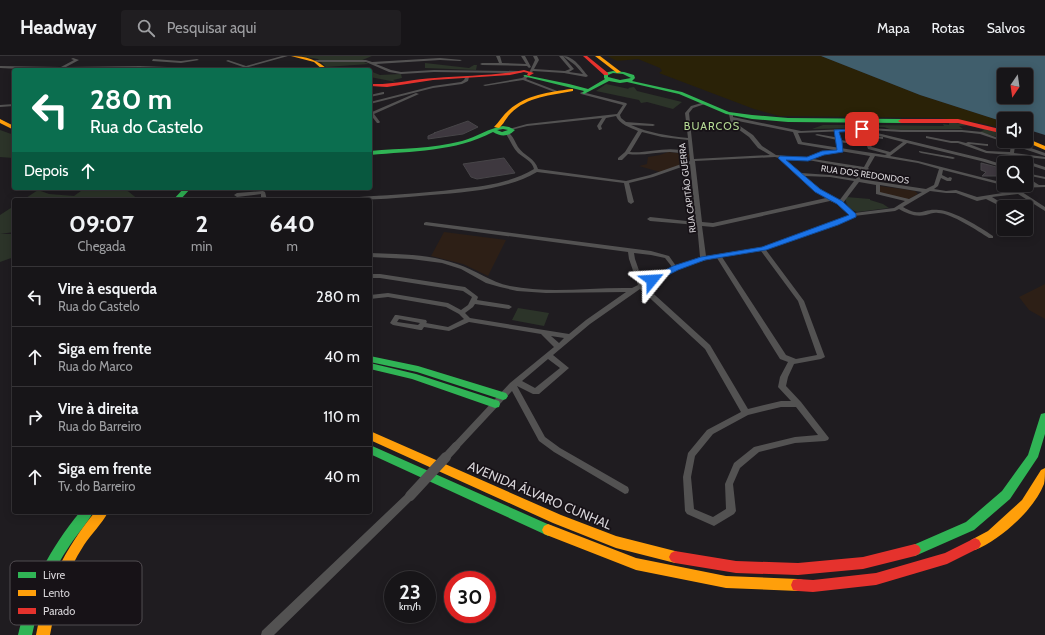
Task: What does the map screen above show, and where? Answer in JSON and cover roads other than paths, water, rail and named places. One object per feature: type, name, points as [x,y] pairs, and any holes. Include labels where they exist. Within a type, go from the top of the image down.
[{"type":"main road","points":[[585,56],[594,62],[607,77],[680,93],[734,116],[788,120],[958,121],[997,130]]},
{"type":"main road","points":[[597,56],[619,72],[633,76],[633,79],[627,81]]},
{"type":"main road","points":[[287,57],[316,61],[324,68]]},
{"type":"main road","points":[[372,85],[387,86],[426,80],[522,73],[572,88],[587,90],[607,77],[619,72]]},
{"type":"main road","points":[[372,154],[456,146],[502,129],[508,113],[519,105],[534,98],[572,88]]},
{"type":"main road","points":[[0,121],[12,127]]},
{"type":"main road","points":[[0,126],[12,131]]},
{"type":"main road","points":[[1033,143],[1045,148]]},
{"type":"main road","points":[[178,198],[186,190]]},
{"type":"main road","points":[[186,198],[194,190]]},
{"type":"main road","points":[[372,359],[418,369],[502,396]]},
{"type":"main road","points":[[372,366],[413,376],[495,404]]},
{"type":"main road","name":"AVENIDA ÁLVARO CUNHAL","points":[[372,435],[557,519],[616,542],[676,557],[736,567],[798,569],[863,563],[922,548],[970,526],[1006,496],[1033,457],[1045,416]]},
{"type":"main road","points":[[372,450],[562,536],[636,564],[726,582],[813,586],[876,579],[947,558],[992,535],[1026,504],[1045,474]]},
{"type":"main road","points":[[53,561],[80,519],[85,514]]},
{"type":"main road","points":[[67,561],[93,521],[100,514]]},
{"type":"main road","points":[[25,635],[26,625]]},
{"type":"main road","points":[[43,635],[44,625]]},
{"type":"street","points":[[60,68],[140,68],[161,56]]},
{"type":"street","points":[[239,68],[290,56]]},
{"type":"street","points":[[498,56],[501,64]]},
{"type":"street","points":[[522,73],[523,56]]},
{"type":"street","points":[[485,85],[522,73],[537,60],[535,56]]},
{"type":"street","points":[[561,56],[572,69],[564,72]]},
{"type":"street","points":[[372,63],[375,66],[400,73],[434,71],[522,73],[564,72],[584,77],[580,68],[565,56]]},
{"type":"street","points":[[316,61],[357,61],[372,63],[424,58],[465,60]]},
{"type":"street","points":[[60,68],[77,60],[73,59]]},
{"type":"street","points":[[154,60],[174,62],[197,60]]},
{"type":"street","points":[[228,61],[246,66]]},
{"type":"street","points":[[258,68],[262,62]]},
{"type":"street","points":[[482,64],[501,64],[558,92]]},
{"type":"street","points":[[0,67],[12,68]]},
{"type":"street","points":[[372,102],[447,84],[462,83],[466,81],[467,77]]},
{"type":"street","points":[[587,90],[625,104],[618,115]]},
{"type":"street","points":[[378,122],[372,114],[373,113],[415,95],[417,91]]},
{"type":"street","points":[[372,96],[383,93]]},
{"type":"street","name":"RUA CAPITÃO GUERRA","points":[[704,103],[692,107],[687,113],[704,258]]},
{"type":"street","points":[[0,106],[12,105]]},
{"type":"street","points":[[502,129],[618,115]]},
{"type":"street","points":[[618,115],[619,119],[625,123],[646,132],[673,138],[689,139]]},
{"type":"street","points":[[600,129],[599,126],[605,116]]},
{"type":"street","points":[[853,216],[840,203],[830,199],[778,157],[760,147],[751,136],[734,124],[734,116],[795,131],[868,145],[870,148],[888,155],[921,162],[942,169],[997,183]]},
{"type":"street","points":[[646,132],[653,125],[653,119]]},
{"type":"street","points":[[625,123],[653,125]]},
{"type":"street","points":[[502,129],[511,137],[518,150],[534,162],[536,170]]},
{"type":"street","points":[[801,132],[857,129],[901,131],[971,131],[997,139]]},
{"type":"street","points":[[857,129],[997,165]]},
{"type":"street","points":[[620,159],[627,153],[641,130]]},
{"type":"street","points":[[795,131],[800,143],[873,156],[888,155],[905,142]]},
{"type":"street","points":[[836,131],[840,150]]},
{"type":"street","points":[[952,131],[958,142]]},
{"type":"street","points":[[947,134],[951,142]]},
{"type":"street","points":[[868,145],[874,137],[886,139],[887,136]]},
{"type":"street","points":[[928,137],[958,142],[986,152],[994,153],[1013,149],[1044,157]]},
{"type":"street","points":[[964,144],[987,143],[994,138]]},
{"type":"street","points":[[905,142],[920,152],[938,154],[952,160],[956,153]]},
{"type":"street","points":[[938,154],[952,143],[951,142]]},
{"type":"street","points":[[987,143],[994,153]]},
{"type":"street","points":[[1013,149],[1044,157]]},
{"type":"street","points":[[1013,149],[1016,156]]},
{"type":"street","points":[[627,153],[638,155],[652,154],[666,150],[683,152]]},
{"type":"street","points":[[808,159],[818,154],[839,152],[840,150]]},
{"type":"street","points":[[920,152],[921,162]]},
{"type":"street","points":[[983,160],[986,152]]},
{"type":"street","points":[[840,203],[856,180],[867,168],[873,156]]},
{"type":"street","points":[[369,198],[485,187],[526,177],[536,170],[626,182],[639,181],[692,161],[778,157],[808,159],[867,168]]},
{"type":"street","points":[[1033,166],[1045,169]]},
{"type":"street","points":[[266,635],[410,496],[502,396],[588,322],[633,290],[675,268],[704,258],[763,249],[853,216],[875,213],[899,207],[936,186],[942,169]]},
{"type":"street","name":"RUA DOS REDONDOS","points":[[800,174],[928,190],[956,192],[977,199],[987,197]]},
{"type":"street","points":[[939,176],[949,180],[950,178]]},
{"type":"street","points":[[1033,176],[1045,177]]},
{"type":"street","points":[[626,182],[631,202]]},
{"type":"street","points":[[1033,183],[1039,187]]},
{"type":"street","points":[[878,184],[878,193],[911,201]]},
{"type":"street","points":[[1033,187],[1045,186]]},
{"type":"street","points":[[237,195],[263,192],[264,198]]},
{"type":"street","points":[[987,197],[1008,192]]},
{"type":"street","points":[[1020,192],[1044,208]]},
{"type":"street","points":[[987,197],[997,203]]},
{"type":"street","points":[[650,219],[699,225],[713,225],[830,199]]},
{"type":"street","points":[[899,207],[913,214],[938,211],[944,212],[965,223],[975,226],[991,236]]},
{"type":"street","points":[[426,224],[651,253],[667,257],[675,268]]},
{"type":"street","points":[[719,256],[783,357],[796,362],[821,357],[801,302],[763,249]]},
{"type":"street","points":[[631,251],[632,260],[641,286],[708,347],[746,414]]},
{"type":"street","points":[[372,255],[422,258],[451,264],[470,271],[492,283],[516,289],[539,292],[607,288],[633,290]]},
{"type":"street","points":[[372,276],[396,278],[465,289],[475,298],[471,306],[461,313]]},
{"type":"street","points":[[372,297],[388,295],[448,305],[461,313],[468,320]]},
{"type":"street","points":[[473,302],[509,307]]},
{"type":"street","points":[[422,325],[449,329],[468,320],[571,337]]},
{"type":"street","points":[[544,332],[559,347]]},
{"type":"street","points":[[515,384],[536,392],[565,368],[549,356]]},
{"type":"street","points":[[793,360],[784,377],[782,387],[798,404],[825,438],[795,440],[757,448],[737,466],[729,484],[731,511],[714,522],[690,510],[687,477],[691,455],[710,432],[746,414],[781,404],[798,404]]},
{"type":"street","points":[[515,384],[542,439],[557,450],[625,490]]},
{"type":"water","points":[[821,56],[1045,56],[1045,135],[1033,131],[1033,112],[997,112],[997,120],[920,95]]},
{"type":"district","name":"BUARCOS","points":[[712,126]]}]
